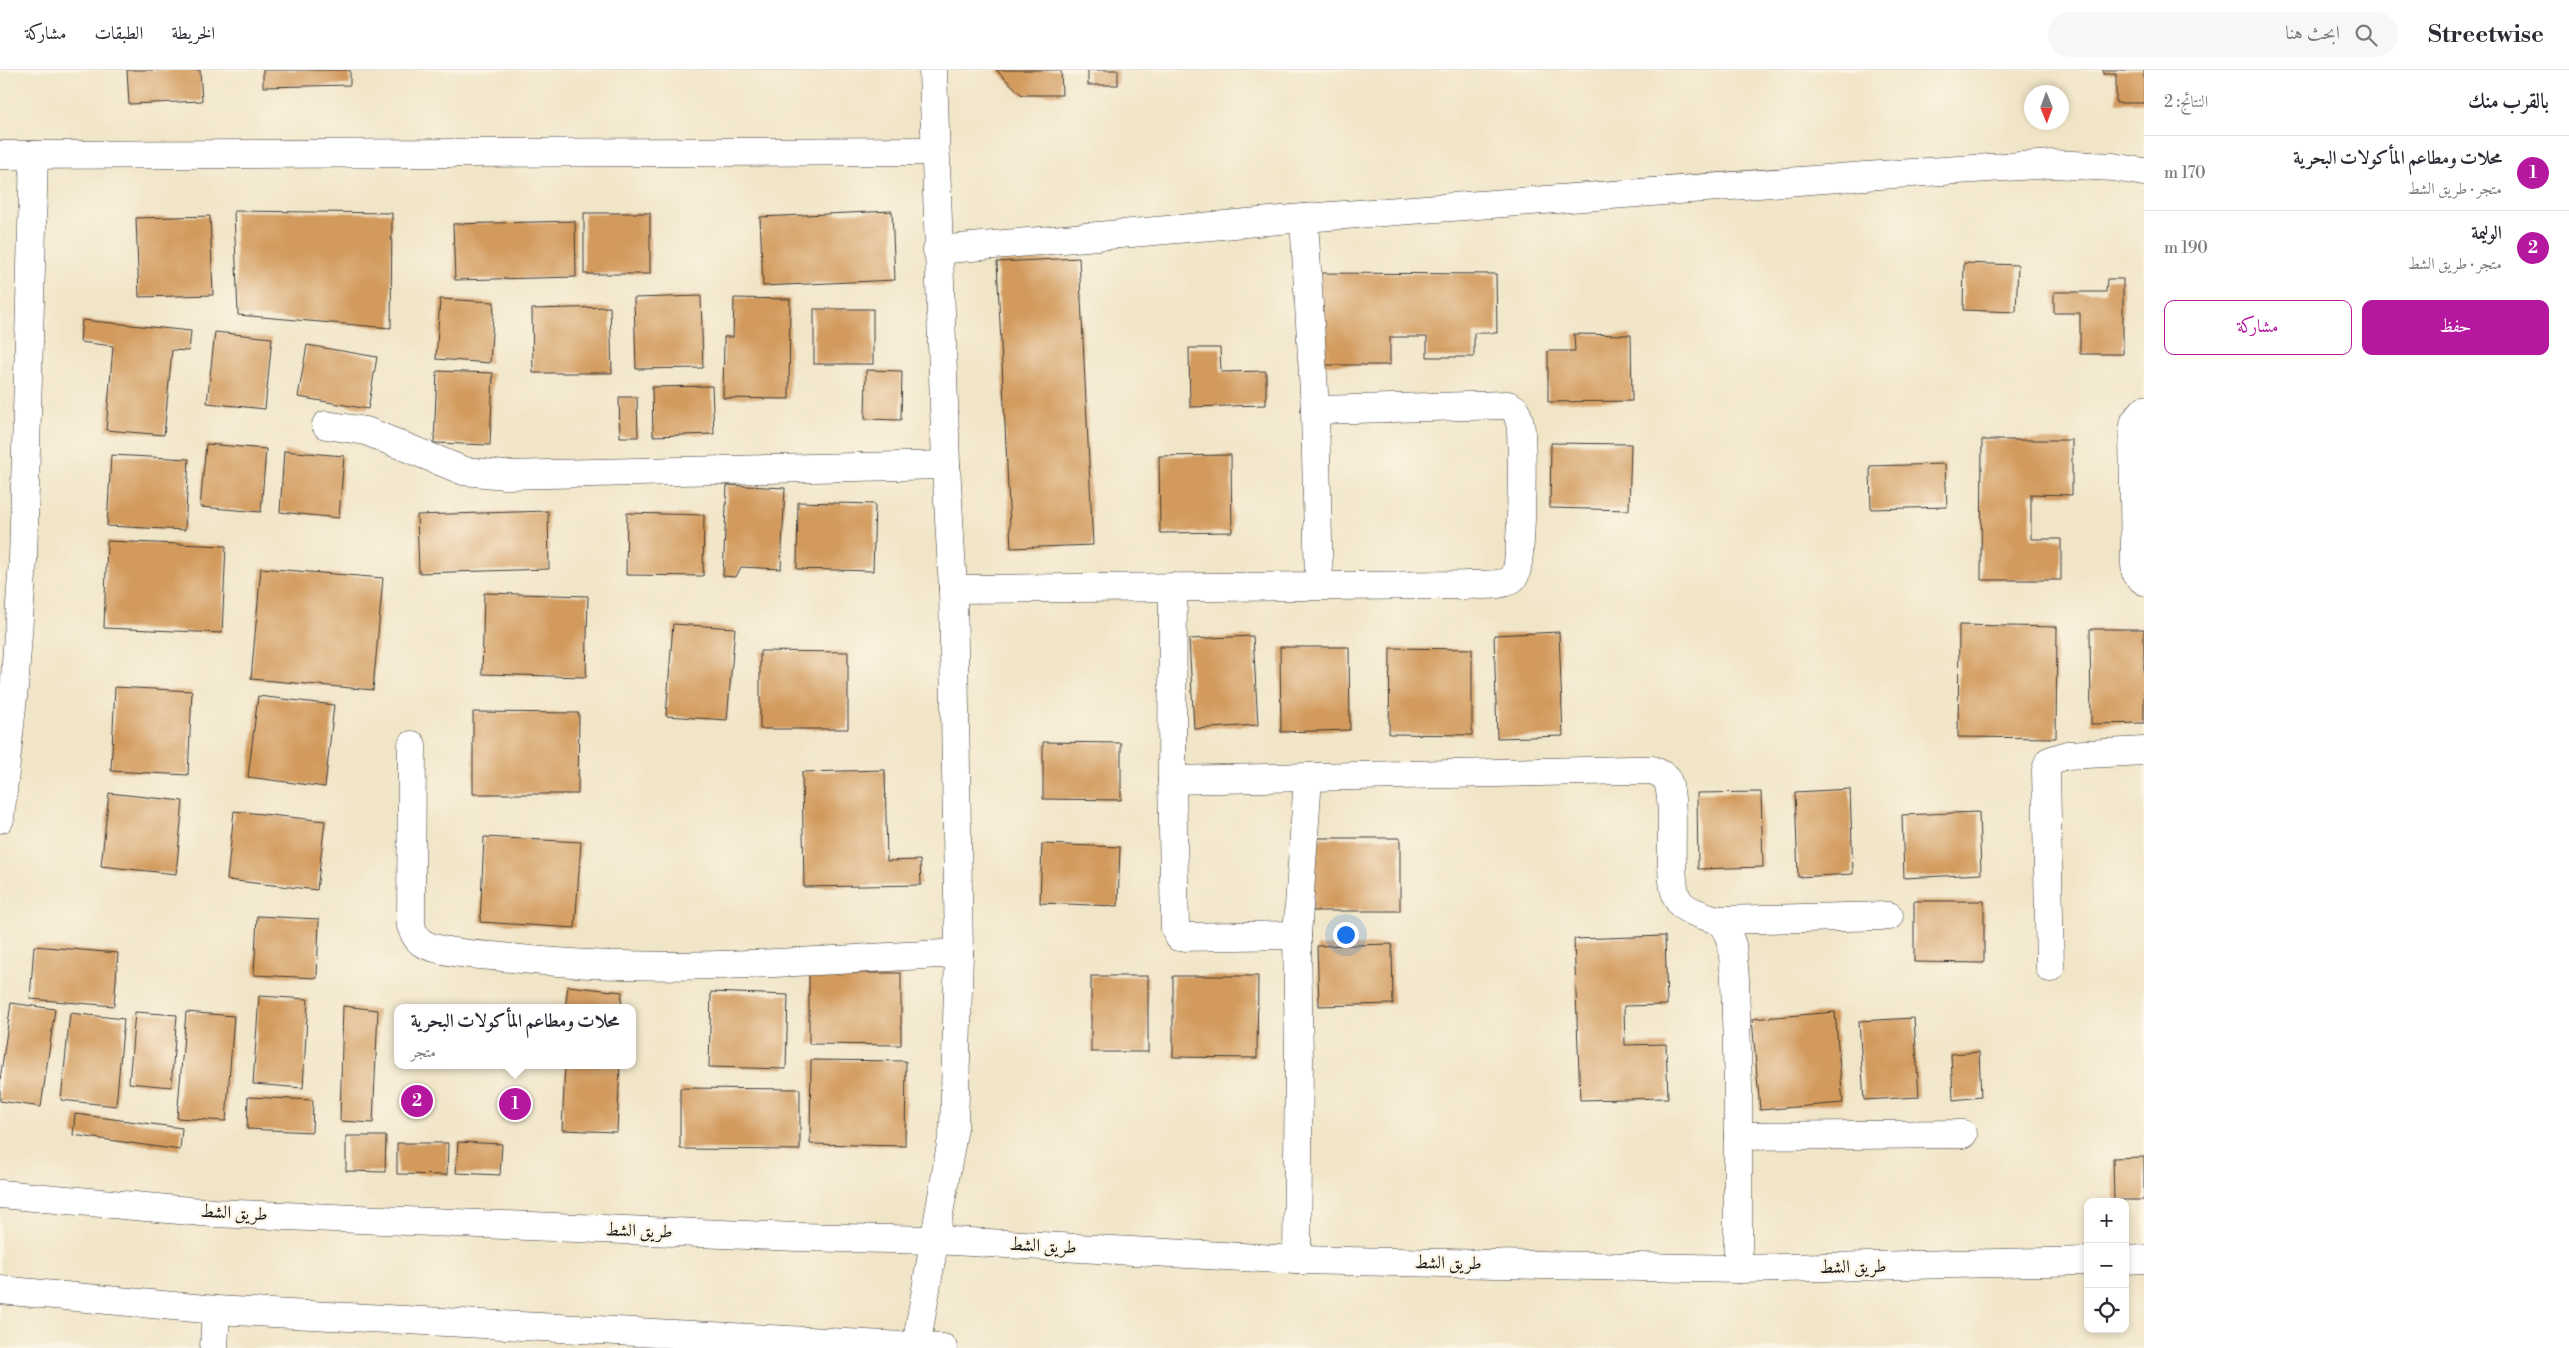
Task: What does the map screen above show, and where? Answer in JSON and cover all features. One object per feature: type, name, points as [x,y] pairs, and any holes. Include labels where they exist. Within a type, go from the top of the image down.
[{"type":"main road","points":[[916,1346],[954,1127],[959,953],[953,589],[937,250],[933,70]]},
{"type":"main road","points":[[0,155],[934,151]]},
{"type":"main road","points":[[0,819],[15,678],[23,560],[34,154]]},
{"type":"main road","points":[[937,250],[1304,218],[2053,164],[2113,167],[2144,172]]},
{"type":"main road","points":[[1304,218],[1315,410],[1319,585]]},
{"type":"main road","points":[[953,589],[1482,584],[1507,582],[1515,577],[1518,566],[1520,523],[1521,430],[1515,409],[1508,404],[1315,410]]},
{"type":"main road","points":[[2144,410],[2135,421],[2133,430],[2135,564],[2136,574],[2144,581]]},
{"type":"main road","points":[[326,425],[366,431],[464,471],[505,475],[946,465]]},
{"type":"main road","points":[[1173,587],[1172,780],[1175,928],[1179,937],[1297,935]]},
{"type":"main road","points":[[412,745],[410,926],[416,938],[425,944],[463,953],[522,960],[628,965],[764,963],[959,953]]},
{"type":"main road","points":[[2050,968],[2046,770],[2049,761],[2067,755],[2144,751]]},
{"type":"main road","points":[[1172,780],[1653,770],[1666,778],[1671,793],[1673,876],[1677,898],[1682,905],[1724,923],[1729,931],[1732,945],[1737,1034],[1738,1269]]},
{"type":"main road","points":[[1297,1260],[1300,1060],[1297,935],[1308,778]]},
{"type":"main road","points":[[1717,920],[1889,916]]},
{"type":"main road","points":[[1738,1136],[1963,1134]]},
{"type":"main road","name":"طريق الشط","points":[[0,1194],[223,1214],[797,1237],[934,1240],[1297,1260],[1738,1269],[2084,1261]]},
{"type":"main road","points":[[2129,1260],[2144,1259]]},
{"type":"main road","points":[[0,1290],[216,1310],[943,1348]]},
{"type":"main road","points":[[214,1348],[216,1310]]},
{"type":"building","points":[[127,70],[200,70],[202,101],[129,104]]},
{"type":"building","points":[[263,70],[350,70],[350,85],[263,87]]},
{"type":"building","points":[[996,70],[1061,70],[1062,95],[1022,95]]},
{"type":"building","points":[[1088,70],[1118,70],[1118,85],[1088,85]]},
{"type":"building","points":[[2103,70],[2144,70],[2144,103],[2116,103],[2116,74],[2103,74]]},
{"type":"building","points":[[234,211],[392,213],[391,328],[238,315]]},
{"type":"building","points":[[892,211],[895,280],[763,286],[760,217]]},
{"type":"building","points":[[584,213],[650,213],[650,274],[584,274]]},
{"type":"building","points":[[210,216],[213,295],[139,297],[136,218]]},
{"type":"building","points":[[575,221],[576,277],[455,280],[453,224]]},
{"type":"building","points":[[1079,258],[1093,545],[1011,548],[997,262]]},
{"type":"building","points":[[1964,263],[2018,265],[2016,312],[1963,310]]},
{"type":"building","points":[[1318,273],[1496,274],[1497,333],[1474,333],[1474,357],[1427,357],[1427,337],[1390,337],[1390,365],[1318,365]]},
{"type":"building","points":[[2107,279],[2123,279],[2123,354],[2080,354],[2080,313],[2054,313],[2054,292],[2106,292]]},
{"type":"building","points":[[701,296],[703,368],[636,369],[634,298]]},
{"type":"building","points":[[734,298],[790,299],[789,399],[723,398],[724,337],[733,337]]},
{"type":"building","points":[[440,299],[494,302],[490,363],[436,359]]},
{"type":"building","points":[[610,307],[612,373],[533,373],[532,309]]},
{"type":"building","points":[[814,309],[873,309],[873,364],[814,364]]},
{"type":"building","points":[[82,320],[191,331],[189,351],[172,350],[164,435],[106,430],[113,346],[80,342]]},
{"type":"building","points":[[215,332],[272,338],[265,409],[207,403]]},
{"type":"building","points":[[1574,334],[1631,335],[1632,401],[1548,402],[1548,351],[1575,351]]},
{"type":"building","points":[[307,345],[377,357],[368,409],[298,397]]},
{"type":"building","points":[[1189,348],[1220,348],[1221,372],[1266,371],[1266,405],[1190,407]]},
{"type":"building","points":[[866,370],[902,371],[901,420],[865,419]]},
{"type":"building","points":[[437,371],[493,373],[490,445],[434,443]]},
{"type":"building","points":[[712,386],[714,434],[653,436],[652,387]]},
{"type":"building","points":[[619,397],[637,397],[638,437],[620,437]]},
{"type":"building","points":[[1982,440],[2072,440],[2072,495],[2031,494],[2031,539],[2061,539],[2061,580],[1981,580]]},
{"type":"building","points":[[1551,443],[1631,444],[1629,510],[1550,508]]},
{"type":"building","points":[[206,444],[266,449],[261,512],[200,507]]},
{"type":"building","points":[[284,451],[344,456],[339,518],[280,512]]},
{"type":"building","points":[[111,455],[189,459],[185,530],[107,526]]},
{"type":"building","points":[[1231,455],[1232,532],[1160,533],[1159,456]]},
{"type":"building","points":[[1945,464],[1947,507],[1871,509],[1870,466]]},
{"type":"building","points":[[727,485],[785,488],[781,569],[741,567],[736,577],[723,576]]},
{"type":"building","points":[[798,502],[875,504],[873,571],[797,569]]},
{"type":"building","points":[[548,511],[549,569],[419,573],[417,515]]},
{"type":"building","points":[[627,513],[704,515],[703,576],[626,575]]},
{"type":"building","points":[[107,541],[226,546],[222,633],[104,628]]},
{"type":"building","points":[[261,568],[383,578],[373,690],[251,679]]},
{"type":"building","points":[[484,593],[588,596],[586,677],[482,674]]},
{"type":"building","points":[[673,624],[735,628],[727,720],[666,716]]},
{"type":"building","points":[[1959,625],[2057,627],[2056,738],[1958,737]]},
{"type":"building","points":[[2090,629],[2144,629],[2144,723],[2091,724]]},
{"type":"building","points":[[1559,632],[1563,736],[1497,738],[1494,635]]},
{"type":"building","points":[[1253,636],[1258,725],[1194,729],[1189,639]]},
{"type":"building","points":[[1280,647],[1349,647],[1350,730],[1281,732]]},
{"type":"building","points":[[1390,648],[1472,649],[1472,735],[1389,734]]},
{"type":"building","points":[[760,651],[848,652],[848,729],[760,729]]},
{"type":"building","points":[[115,687],[192,691],[188,775],[111,771]]},
{"type":"building","points":[[258,696],[334,705],[325,787],[248,777]]},
{"type":"building","points":[[473,712],[579,713],[578,794],[473,794]]},
{"type":"building","points":[[1043,742],[1121,743],[1121,800],[1043,799]]},
{"type":"building","points":[[885,770],[887,861],[920,860],[921,885],[804,887],[802,772]]},
{"type":"building","points":[[1850,789],[1853,874],[1798,877],[1795,792]]},
{"type":"building","points":[[1761,792],[1763,867],[1698,869],[1697,793]]},
{"type":"building","points":[[109,793],[183,801],[176,874],[101,866]]},
{"type":"building","points":[[234,811],[325,821],[317,890],[227,880]]},
{"type":"building","points":[[1979,812],[1981,874],[1904,878],[1902,815]]},
{"type":"building","points":[[484,837],[581,842],[575,928],[480,922]]},
{"type":"building","points":[[1313,838],[1400,838],[1400,911],[1313,911]]},
{"type":"building","points":[[1042,844],[1120,847],[1118,906],[1040,903]]},
{"type":"building","points":[[1914,901],[1984,901],[1984,963],[1914,962]]},
{"type":"building","points":[[257,916],[319,919],[317,978],[254,975]]},
{"type":"building","points":[[1665,936],[1667,1005],[1624,1006],[1625,1045],[1666,1044],[1668,1098],[1580,1100],[1574,939]]},
{"type":"building","points":[[1392,944],[1393,1004],[1319,1006],[1317,946]]},
{"type":"building","points":[[34,946],[118,953],[114,1006],[30,999]]},
{"type":"building","points":[[809,973],[901,973],[901,1045],[809,1044]]},
{"type":"building","points":[[1091,976],[1148,976],[1148,1052],[1091,1052]]},
{"type":"building","points":[[1173,976],[1258,976],[1257,1058],[1173,1057]]},
{"type":"building","points":[[568,986],[622,992],[621,1004],[566,1004]]},
{"type":"building","points":[[711,992],[788,995],[786,1069],[709,1067]]},
{"type":"building","points":[[259,996],[308,999],[303,1088],[253,1084]]},
{"type":"building","points":[[11,1003],[55,1009],[41,1107],[0,1101],[0,1080]]},
{"type":"building","points":[[343,1006],[378,1010],[373,1123],[340,1121]]},
{"type":"building","points":[[135,1012],[177,1015],[171,1087],[129,1083]]},
{"type":"building","points":[[186,1012],[234,1016],[226,1121],[177,1118]]},
{"type":"building","points":[[1835,1012],[1843,1103],[1760,1110],[1752,1019]]},
{"type":"building","points":[[70,1013],[124,1019],[116,1106],[61,1100]]},
{"type":"building","points":[[1914,1018],[1919,1097],[1864,1100],[1859,1021]]},
{"type":"building","points":[[1979,1052],[1981,1097],[1953,1100],[1951,1054]]},
{"type":"building","points":[[811,1060],[906,1061],[905,1146],[810,1144]]},
{"type":"building","points":[[565,1069],[620,1069],[617,1132],[562,1130]]},
{"type":"building","points":[[680,1088],[800,1089],[800,1150],[680,1149]]},
{"type":"building","points":[[248,1097],[313,1100],[312,1132],[247,1129]]},
{"type":"building","points":[[75,1114],[182,1128],[180,1150],[73,1135]]},
{"type":"building","points":[[346,1136],[386,1136],[385,1172],[346,1171]]},
{"type":"building","points":[[458,1142],[502,1144],[500,1175],[456,1173]]},
{"type":"building","points":[[397,1143],[448,1143],[447,1175],[397,1174]]},
{"type":"building","points":[[2144,1157],[2144,1200],[2114,1198],[2113,1158]]},
{"type":"place","name":"الوليمة","points":[[417,1101]]},
{"type":"place","name":"محلات ومطاعم المأكولات البحرية","points":[[515,1104]]}]
